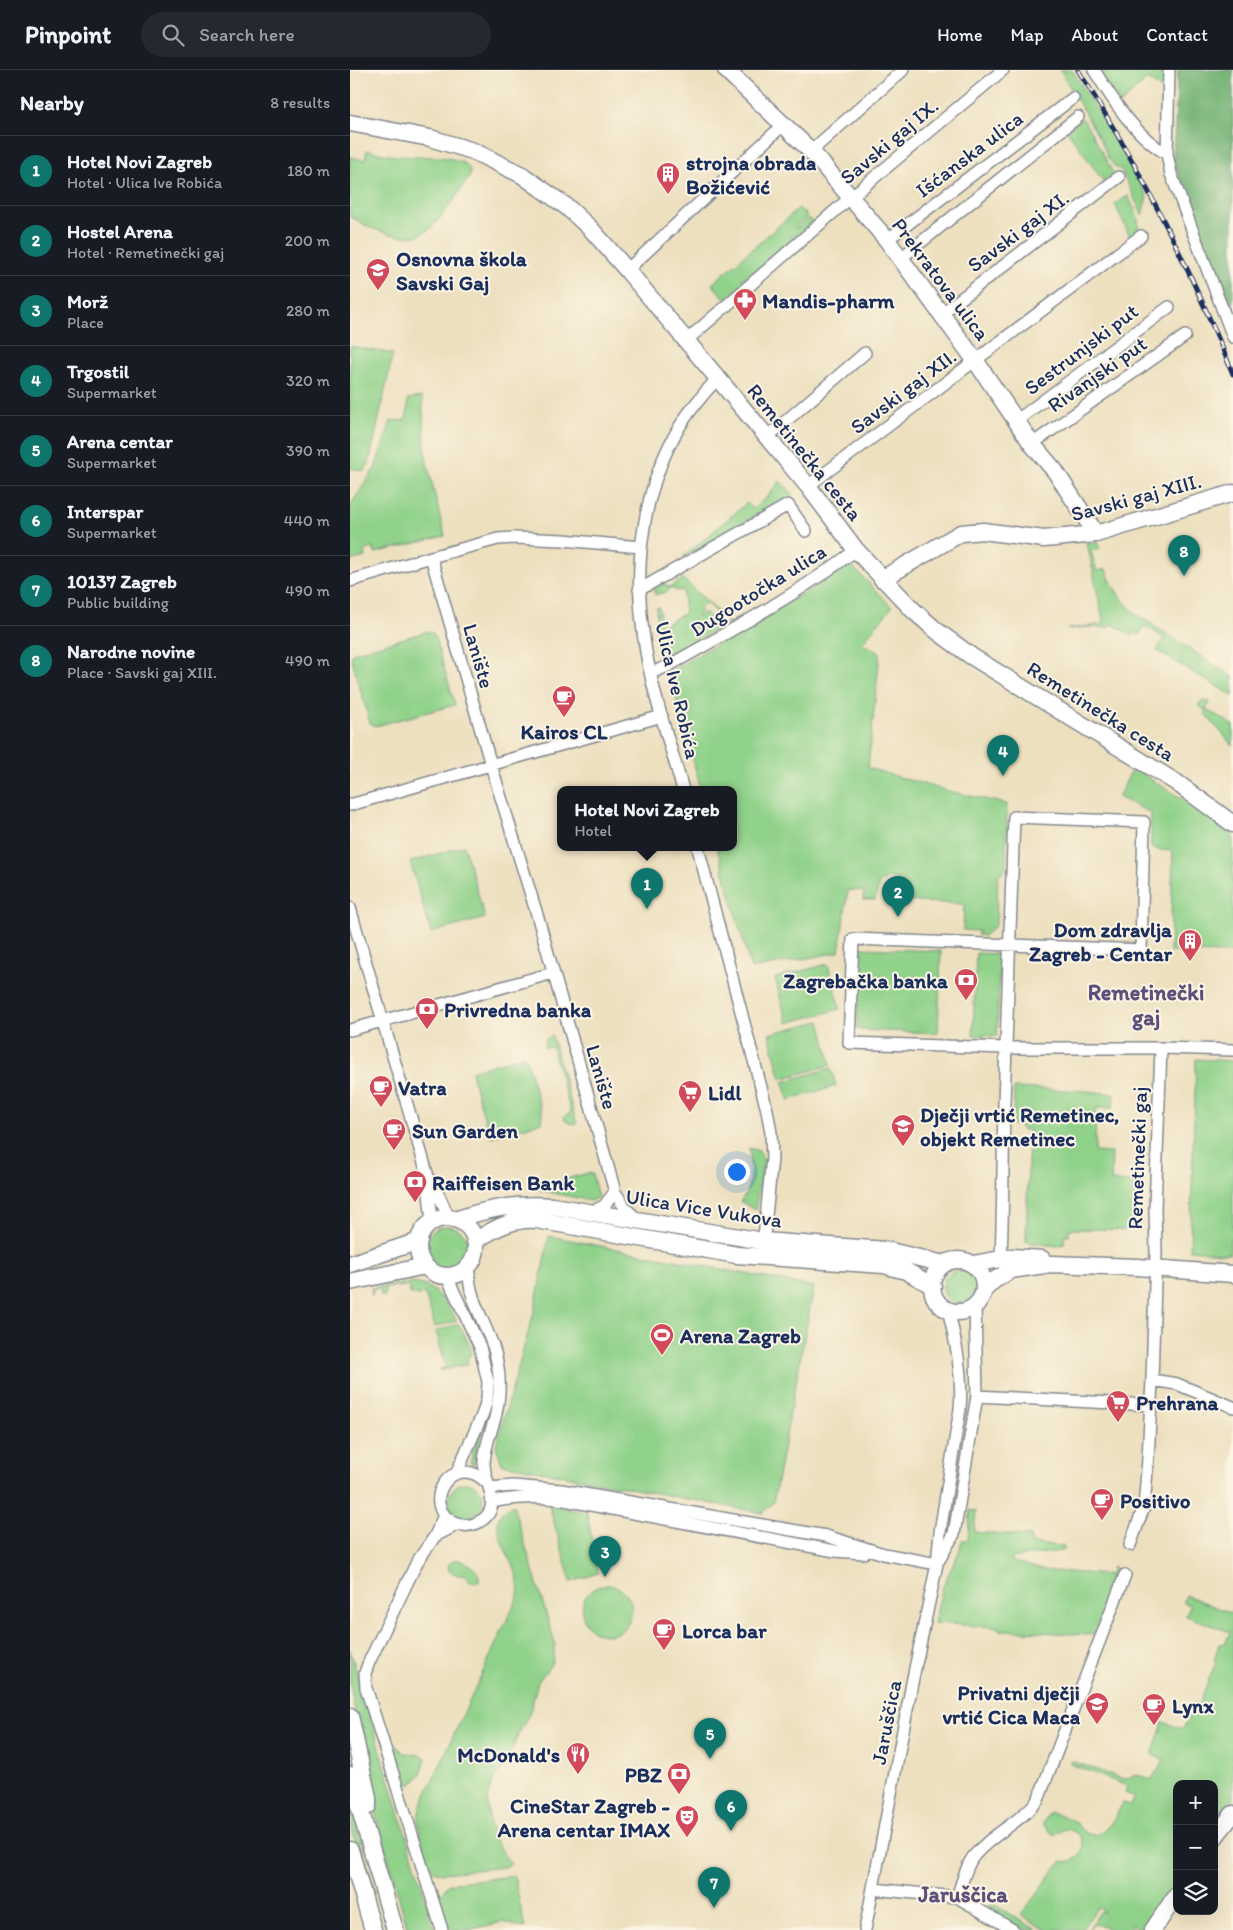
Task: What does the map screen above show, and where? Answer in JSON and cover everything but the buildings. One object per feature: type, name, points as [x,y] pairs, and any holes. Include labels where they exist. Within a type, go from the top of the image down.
[{"type":"street","points":[[811,151],[903,70]]},
{"type":"street","name":"Savski gaj IX.","points":[[687,340],[851,197],[1003,70]]},
{"type":"street","points":[[1094,70],[1110,96],[1135,126],[1153,145],[1167,154]]},
{"type":"street","points":[[1168,70],[1167,154],[1171,174],[1233,337]]},
{"type":"street","name":"Prekratova ulica","points":[[732,72],[811,151],[887,240],[975,360],[1032,444],[1055,472],[1096,534]]},
{"type":"street","name":"Išćanska ulica","points":[[887,240],[1073,98]]},
{"type":"street","points":[[901,258],[1078,117]]},
{"type":"street","name":"Remetinečka cesta","points":[[350,123],[392,130],[474,151],[502,164],[544,189],[567,207],[591,229],[687,340],[766,438],[808,486],[856,550],[882,579],[926,621],[971,656],[1177,783],[1233,824]]},
{"type":"street","points":[[627,270],[783,125]]},
{"type":"street","name":"Savski gaj XI.","points":[[940,314],[1119,177]]},
{"type":"street","name":"Savski gaj XII.","points":[[808,486],[1141,236]]},
{"type":"street","name":"Sestrunjski put","points":[[1016,421],[1169,307]]},
{"type":"street","name":"Rivanjski put","points":[[1032,444],[1184,336]]},
{"type":"street","points":[[766,438],[865,353]]},
{"type":"street","name":"Ulica Ive Robića","points":[[682,786],[662,716],[644,641],[639,590],[641,547],[652,491],[671,443],[689,412],[718,378]]},
{"type":"street","name":"Savski gaj XIII.","points":[[882,579],[961,534],[972,531],[1044,539],[1096,534],[1233,493]]},
{"type":"street","points":[[639,590],[788,505],[806,531]]},
{"type":"street","points":[[350,581],[490,541],[514,538],[641,547]]},
{"type":"street","name":"Dugootočka ulica","points":[[651,673],[668,666],[774,606],[819,578],[856,550]]},
{"type":"street","name":"Lanište","points":[[431,557],[491,765],[539,921],[615,1192],[625,1208],[637,1220]]},
{"type":"street","points":[[350,805],[662,716]]},
{"type":"street","points":[[1001,1259],[1006,1048],[1010,944],[1014,817],[1144,822],[1142,950],[1010,944],[853,939],[850,1043],[1006,1048],[1233,1050]]},
{"type":"street","points":[[699,851],[767,1110],[771,1133],[772,1158],[762,1258]]},
{"type":"street","points":[[350,908],[429,1180],[428,1192],[431,1203],[432,1222]]},
{"type":"street","points":[[350,1030],[553,973]]},
{"type":"street","name":"Remetinečki gaj","points":[[1130,1545],[1144,1507],[1151,1405],[1156,1268],[1155,1208],[1161,1048]]},
{"type":"street","points":[[429,1180],[435,1186],[440,1200],[454,1219],[472,1232],[476,1241],[475,1255],[468,1267],[460,1274],[447,1277],[437,1275],[425,1266],[420,1259],[418,1251],[419,1241],[425,1229],[432,1222],[454,1219]]},
{"type":"street","points":[[591,1212],[604,1206],[615,1192]]},
{"type":"street","name":"Ulica Vice Vukova","points":[[454,1219],[490,1209],[525,1204],[552,1206],[763,1241],[886,1250],[944,1264]]},
{"type":"street","name":"Ulica Vice Vukova","points":[[476,1241],[501,1225],[529,1219],[762,1258],[879,1264],[906,1271],[933,1286]]},
{"type":"street","points":[[350,1264],[419,1241]]},
{"type":"street","points":[[1051,1264],[1033,1257],[1012,1257],[972,1264],[958,1260],[944,1264],[938,1270],[934,1277],[933,1286],[937,1300],[948,1309],[962,1311],[975,1305],[981,1298],[984,1290],[993,1281],[1012,1270],[1051,1264],[1156,1268],[1233,1274]]},
{"type":"street","points":[[972,1264],[982,1275],[984,1290]]},
{"type":"street","points":[[350,1282],[425,1266]]},
{"type":"street","points":[[468,1267],[472,1296],[494,1350],[500,1378],[498,1402],[485,1453],[484,1466],[488,1485],[492,1502],[485,1517],[478,1522],[465,1526],[450,1521],[444,1515],[438,1499],[439,1490],[443,1482],[458,1472],[474,1473],[481,1477],[488,1485],[570,1492],[826,1536],[884,1554],[937,1564]]},
{"type":"street","points":[[447,1277],[480,1347],[488,1382],[487,1399],[483,1412],[458,1472]]},
{"type":"street","name":"Jaruščica","points":[[937,1564],[954,1534],[977,1396],[975,1305]]},
{"type":"street","name":"Jaruščica","points":[[865,1930],[913,1678],[937,1564],[940,1532],[960,1409],[962,1388],[960,1363],[948,1309]]},
{"type":"street","points":[[1152,1380],[1177,1384],[1233,1407]]},
{"type":"street","points":[[977,1396],[1151,1405]]},
{"type":"street","points":[[492,1502],[513,1497],[532,1496],[559,1499],[835,1551],[884,1554]]},
{"type":"street","points":[[442,1930],[365,1680],[369,1662],[406,1584],[417,1562],[435,1536],[444,1515]]},
{"type":"street","points":[[435,1536],[458,1524]]},
{"type":"street","points":[[957,1897],[967,1867],[973,1857],[983,1846],[1029,1811],[1038,1800],[1125,1575]]},
{"type":"street","points":[[350,1716],[368,1798],[368,1838]]},
{"type":"street","points":[[350,1775],[395,1930]]},
{"type":"street","points":[[1218,1833],[1233,1814]]},
{"type":"street","points":[[350,1850],[373,1930]]},
{"type":"street","points":[[874,1888],[957,1897],[1013,1930]]},
{"type":"street","points":[[1153,1930],[1173,1900]]},
{"type":"green space","points":[[1060,70],[1072,70],[1123,151],[1147,196],[1142,215],[1121,169],[1115,167],[1108,158],[1102,143]]},
{"type":"green space","points":[[1098,70],[1165,70],[1165,91],[1147,79],[1121,104]]},
{"type":"green space","points":[[1178,70],[1233,70],[1233,326],[1173,160]]},
{"type":"green space","points":[[1082,118],[1115,176],[1106,185],[1067,130]]},
{"type":"green space","points":[[367,150],[393,155],[443,157],[459,161],[467,165],[470,176],[446,211],[430,228],[423,233],[411,237],[389,234],[371,228],[350,217],[350,157],[365,160]]},
{"type":"green space","points":[[1128,196],[1138,218],[1138,229],[1131,239],[1115,204]]},
{"type":"green space","points":[[799,208],[807,216],[795,227],[797,228],[808,218],[813,222],[812,224],[797,239],[793,235],[791,236],[795,241],[748,281],[745,277],[742,278],[746,283],[726,300],[712,284]]},
{"type":"green space","points":[[350,346],[393,354],[369,464],[364,471],[350,468]]},
{"type":"green space","points":[[422,397],[426,459],[445,536],[375,553],[373,548],[364,551],[365,557],[350,561],[350,506],[375,468],[391,421],[405,420],[408,399]]},
{"type":"green space","points":[[780,481],[793,494],[687,557],[683,557],[747,503],[753,509],[767,497]]},
{"type":"green space","points":[[1096,541],[1100,548],[1091,551],[1097,571],[1106,569],[1119,595],[1139,616],[1233,677],[1233,696],[1157,651],[1164,638],[1145,626],[1139,635],[1135,633],[1133,636],[1112,624],[1108,628],[1067,629],[1104,624],[1087,543]]},
{"type":"green space","points":[[851,565],[892,607],[862,643],[880,653],[868,768],[944,790],[1007,804],[1006,866],[998,876],[996,925],[984,936],[977,935],[979,931],[963,930],[964,904],[905,901],[905,887],[902,881],[890,877],[879,883],[875,900],[863,900],[864,891],[848,890],[839,952],[751,969],[718,851],[737,851],[737,786],[700,786],[669,672]]},
{"type":"green space","points":[[683,579],[731,624],[706,603],[699,609],[701,611],[698,616],[704,612],[719,628],[669,657],[665,653],[659,652],[656,631],[658,631],[656,608],[659,607],[661,623],[663,625],[685,613],[683,590],[677,591],[671,587],[667,592],[655,595],[654,588],[662,583],[670,587]]},
{"type":"green space","points":[[429,631],[434,634],[455,705],[375,726],[370,723],[351,657],[353,653]]},
{"type":"green space","points":[[1203,701],[1210,702],[1206,709],[1233,725],[1233,746],[1205,714],[1205,710],[1199,706],[1199,703]]},
{"type":"green space","points":[[1133,768],[1202,811],[1233,836],[1233,953],[1170,952],[1173,851],[1158,850],[1151,846],[1151,813],[1118,797]]},
{"type":"green space","points":[[464,846],[485,918],[431,933],[410,862]]},
{"type":"green space","points":[[860,948],[941,951],[938,1033],[861,1030],[857,1028]]},
{"type":"green space","points":[[976,953],[1000,954],[997,1036],[973,1035]]},
{"type":"green space","points":[[828,964],[840,1009],[787,1023],[775,978]]},
{"type":"green space","points":[[820,1021],[831,1065],[781,1079],[769,1034]]},
{"type":"green space","points":[[552,1036],[577,1124],[569,1123],[564,1119],[565,1116],[571,1113],[552,1047],[544,1048],[545,1039]]},
{"type":"green space","points":[[523,1056],[526,1058],[543,1117],[542,1122],[491,1137],[472,1071]]},
{"type":"green space","points":[[1196,1059],[1233,1061],[1233,1239],[1230,1239],[1230,1254],[1190,1250]]},
{"type":"green space","points":[[831,1068],[836,1086],[788,1100],[783,1082]]},
{"type":"green space","points":[[1014,1088],[1114,1094],[1113,1108],[1096,1108],[1095,1152],[1112,1153],[1111,1181],[1131,1182],[1131,1185],[1138,1185],[1141,1222],[1136,1230],[1069,1229],[1069,1236],[1064,1236],[1064,1244],[1057,1246],[1026,1242],[1029,1130],[1021,1130],[1021,1126],[1013,1125]]},
{"type":"green space","points":[[749,1148],[759,1151],[764,1159],[755,1210],[740,1201],[749,1183]]},
{"type":"green space","points":[[588,1173],[592,1174],[598,1197],[591,1201],[540,1190],[540,1187],[543,1185]]},
{"type":"green space","points":[[447,1226],[459,1230],[465,1236],[469,1248],[465,1260],[459,1266],[447,1270],[435,1266],[429,1260],[425,1248],[429,1236],[435,1230]]},
{"type":"green space","name":"Arena Zagreb","points":[[549,1236],[814,1287],[773,1503],[762,1513],[502,1464],[496,1446],[534,1312]]},
{"type":"green space","points":[[960,1270],[967,1271],[972,1275],[976,1280],[976,1294],[972,1299],[967,1303],[960,1304],[953,1303],[948,1299],[944,1294],[943,1287],[944,1280],[948,1275],[953,1271]]},
{"type":"green space","points":[[410,1283],[426,1286],[433,1290],[444,1301],[457,1321],[435,1327],[425,1294],[417,1296],[410,1294],[409,1286],[385,1288],[385,1296],[381,1296],[380,1289],[373,1290],[372,1296],[371,1288]]},
{"type":"green space","points":[[468,1302],[490,1354],[495,1390],[492,1410],[479,1444],[474,1465],[470,1463],[492,1381],[487,1353],[464,1303]]},
{"type":"green space","points":[[459,1324],[471,1348],[470,1356],[467,1359],[468,1364],[440,1371],[438,1370],[446,1367],[436,1331]]},
{"type":"green space","points":[[466,1483],[473,1484],[478,1488],[482,1493],[482,1507],[478,1512],[473,1516],[466,1517],[459,1516],[454,1512],[450,1507],[449,1500],[450,1493],[454,1488],[459,1484]]},
{"type":"green space","points":[[513,1505],[555,1643],[552,1662],[538,1682],[532,1707],[509,1758],[492,1782],[489,1795],[489,1816],[494,1837],[504,1856],[511,1863],[506,1867],[436,1872],[431,1869],[421,1838],[420,1808],[518,1596],[517,1576],[500,1536],[498,1526],[499,1518],[504,1510]]},
{"type":"green space","points":[[549,1505],[587,1513],[598,1573],[571,1582]]},
{"type":"green space","points":[[970,1510],[976,1511],[974,1532],[1030,1536],[1033,1544],[1064,1546],[1064,1550],[1060,1551],[1012,1558],[1012,1562],[1042,1570],[1110,1575],[1112,1567],[1118,1570],[1095,1633],[1091,1635],[1000,1631],[999,1628],[994,1627],[934,1623],[943,1586],[959,1552],[962,1540],[968,1540]]},
{"type":"green space","points":[[455,1559],[468,1564],[475,1570],[478,1573],[479,1582],[470,1582],[466,1575],[458,1575],[449,1571],[448,1565]]},
{"type":"green space","points":[[607,1585],[616,1587],[627,1596],[632,1610],[630,1619],[621,1630],[607,1635],[598,1633],[587,1624],[582,1610],[584,1601],[593,1590]]},
{"type":"green space","points":[[1186,1595],[1233,1614],[1233,1801],[1218,1821],[1218,1780],[1173,1780],[1173,1890],[1145,1930],[1141,1930],[1131,1923],[1130,1925],[1137,1930],[1109,1930],[1104,1926],[1095,1924],[1088,1930],[1100,1912],[1104,1912],[1098,1907],[1081,1930],[1046,1930],[1021,1915],[1061,1861],[1076,1859],[1082,1848],[1082,1842],[1074,1831],[1065,1829],[1054,1835],[1042,1824],[1050,1812],[1072,1820],[1086,1833],[1098,1834],[1109,1826],[1123,1803],[1131,1805],[1135,1797],[1125,1793],[1127,1786],[1070,1764],[1072,1761],[1123,1779],[1127,1779],[1135,1774],[1151,1780],[1164,1760],[1152,1755],[1163,1722],[1183,1729],[1196,1704],[1199,1704],[1216,1662],[1214,1659],[1219,1644],[1226,1643],[1230,1632],[1186,1616],[1190,1606],[1183,1602]]},
{"type":"green space","points":[[350,1650],[435,1930],[408,1930],[371,1798],[350,1686]]},
{"type":"green space","points":[[394,1744],[404,1753],[421,1755],[426,1758],[421,1774],[412,1784],[401,1781],[398,1766],[390,1748]]},
{"type":"green space","points":[[350,1804],[375,1892],[374,1893],[354,1839]]},
{"type":"green space","points":[[514,1876],[525,1928],[502,1922],[468,1930],[452,1930],[448,1926],[439,1897],[448,1885],[456,1882]]},
{"type":"green space","points":[[991,1903],[1037,1930],[1023,1930],[987,1909]]},
{"type":"railway","points":[[1078,70],[1101,107],[1163,219],[1217,334],[1233,374]]},
{"type":"place","name":"strojna obrada Božićević","points":[[668,195]]},
{"type":"place","name":"Osnovna škola Savski Gaj","points":[[378,291]]},
{"type":"place","name":"Mandis-pharm","points":[[745,321]]},
{"type":"place","name":"Narodne novine","points":[[1184,576]]},
{"type":"place","name":"Kairos CL","points":[[564,718]]},
{"type":"place","name":"Trgostil","points":[[1003,776]]},
{"type":"place","name":"Hotel Novi Zagreb","points":[[647,909]]},
{"type":"place","name":"Hostel Arena","points":[[898,917]]},
{"type":"place","name":"Dom zdravlja Zagreb - Centar","points":[[1190,962]]},
{"type":"place","name":"Zagrebačka banka","points":[[966,1001]]},
{"type":"place","name":"Privredna banka","points":[[427,1030]]},
{"type":"place","name":"Vatra","points":[[381,1108]]},
{"type":"place","name":"Lidl","points":[[690,1113]]},
{"type":"place","name":"Dječji vrtić Remetinec, objekt Remetinec","points":[[903,1147]]},
{"type":"place","name":"Sun Garden","points":[[394,1151]]},
{"type":"place","name":"Raiffeisen Bank","points":[[415,1203]]},
{"type":"place","name":"Arena Zagreb","points":[[662,1356]]},
{"type":"place","name":"Prehrana","points":[[1118,1423]]},
{"type":"place","name":"Positivo","points":[[1102,1521]]},
{"type":"place","name":"Morž","points":[[605,1577]]},
{"type":"place","name":"Lorca bar","points":[[664,1651]]},
{"type":"place","name":"Privatni dječji vrtić Cica Maca","points":[[1097,1725]]},
{"type":"place","name":"Lynx","points":[[1154,1726]]},
{"type":"place","name":"Arena centar","points":[[710,1759]]},
{"type":"place","name":"McDonald's","points":[[578,1775]]},
{"type":"place","name":"PBZ","points":[[679,1795]]},
{"type":"place","name":"Interspar","points":[[731,1831]]},
{"type":"place","name":"CineStar Zagreb - Arena centar IMAX","points":[[687,1838]]},
{"type":"place","name":"10137 Zagreb","points":[[714,1908]]},
{"type":"district","name":"Remetinečki gaj","points":[[1146,1004]]},
{"type":"district","name":"Jaruščica","points":[[963,1894]]}]
